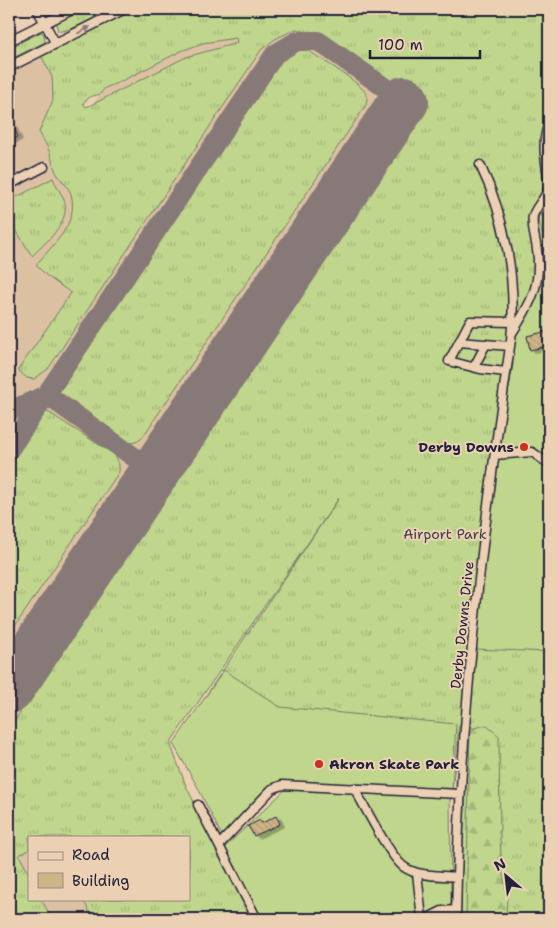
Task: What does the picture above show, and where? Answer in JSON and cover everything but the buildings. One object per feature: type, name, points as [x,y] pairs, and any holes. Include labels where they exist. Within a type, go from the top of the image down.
[{"type":"main road","points":[[9,41],[73,9]]},
{"type":"main road","points":[[9,67],[124,9]]},
{"type":"street","points":[[37,9],[56,44]]},
{"type":"street","name":"Derby Downs Drive","points":[[511,335],[528,308],[536,286],[538,254],[533,217],[536,208],[548,193],[549,185],[544,147],[549,124]]},
{"type":"street","name":"Derby Downs Drive","points":[[456,919],[460,794],[472,643],[512,322],[510,272],[503,230],[492,191],[480,165]]},
{"type":"street","points":[[9,185],[44,167]]},
{"type":"street","points":[[506,372],[474,368],[449,361],[470,321],[512,322]]},
{"type":"street","points":[[459,342],[510,346]]},
{"type":"street","points":[[474,368],[486,344]]},
{"type":"street","points":[[495,455],[532,452],[549,464]]},
{"type":"street","points":[[218,845],[277,786],[460,794]]},
{"type":"street","points":[[354,788],[394,855],[404,867],[417,873],[457,877]]},
{"type":"street","points":[[198,805],[257,919]]},
{"type":"street","points":[[417,873],[422,919]]},
{"type":"street","points":[[426,919],[442,911],[456,910]]},
{"type":"shaded area","points":[[160,9],[549,9],[426,369],[170,743],[186,786],[28,836],[28,900],[184,900],[194,919],[9,919],[9,70],[41,55],[52,77],[53,100],[39,132],[56,171],[93,104]]},
{"type":"green space","points":[[84,9],[110,9],[69,29],[58,31],[56,23]]},
{"type":"green space","name":"Airport Park","points":[[132,9],[549,9],[549,919],[461,919],[469,729],[459,726],[452,791],[207,694],[339,498],[170,743],[186,786],[253,919],[93,919],[84,900],[190,900],[190,836],[28,836],[28,850],[19,855],[28,872],[28,900],[42,900],[52,919],[9,919],[9,729],[429,105],[320,36],[296,29],[275,39],[261,50],[48,369],[34,379],[27,378],[18,370],[71,293],[47,276],[36,265],[63,233],[71,215],[72,205],[70,191],[56,172],[50,153],[39,132],[53,100],[52,77],[41,55]],"holes":[[[236,38],[237,43],[186,57],[93,104],[86,107],[83,103],[90,97],[100,94],[105,88],[181,51],[203,43]]]},
{"type":"green space","points":[[41,32],[44,34],[45,42],[9,60],[9,48]]},
{"type":"green space","points":[[295,49],[306,50],[342,72],[363,89],[367,99],[366,105],[142,438],[132,443],[121,441],[65,402],[60,396],[59,386],[274,63],[282,55]]},
{"type":"green space","points":[[53,178],[63,197],[65,211],[60,226],[32,256],[14,227],[9,215],[9,201]]},
{"type":"green space","name":"Derby Downs","points":[[549,213],[549,652],[473,649],[495,464],[513,365],[514,337],[541,285],[542,246],[545,246],[538,216]]},
{"type":"green space","points":[[48,412],[115,455],[119,465],[119,472],[9,635],[9,456],[37,416]]},
{"type":"green space","name":"Akron Skate Park","points":[[224,670],[280,707],[456,724],[452,791],[285,787],[277,791],[224,840],[196,784],[173,744]]},
{"type":"green space","points":[[486,725],[499,736],[500,839],[502,870],[507,894],[506,919],[466,919],[470,729]]},
{"type":"green space","points":[[285,790],[450,796],[451,904],[422,919],[261,919],[225,847]]},
{"type":"taxiway","points":[[9,450],[275,54],[297,41],[318,41],[404,101]]},
{"type":"taxiway","points":[[9,411],[47,395],[155,472]]},
{"type":"runway","points":[[9,689],[404,101]]},
{"type":"place","name":"Derby Downs","points":[[524,447]]},
{"type":"place","name":"Akron Skate Park","points":[[319,764]]}]
